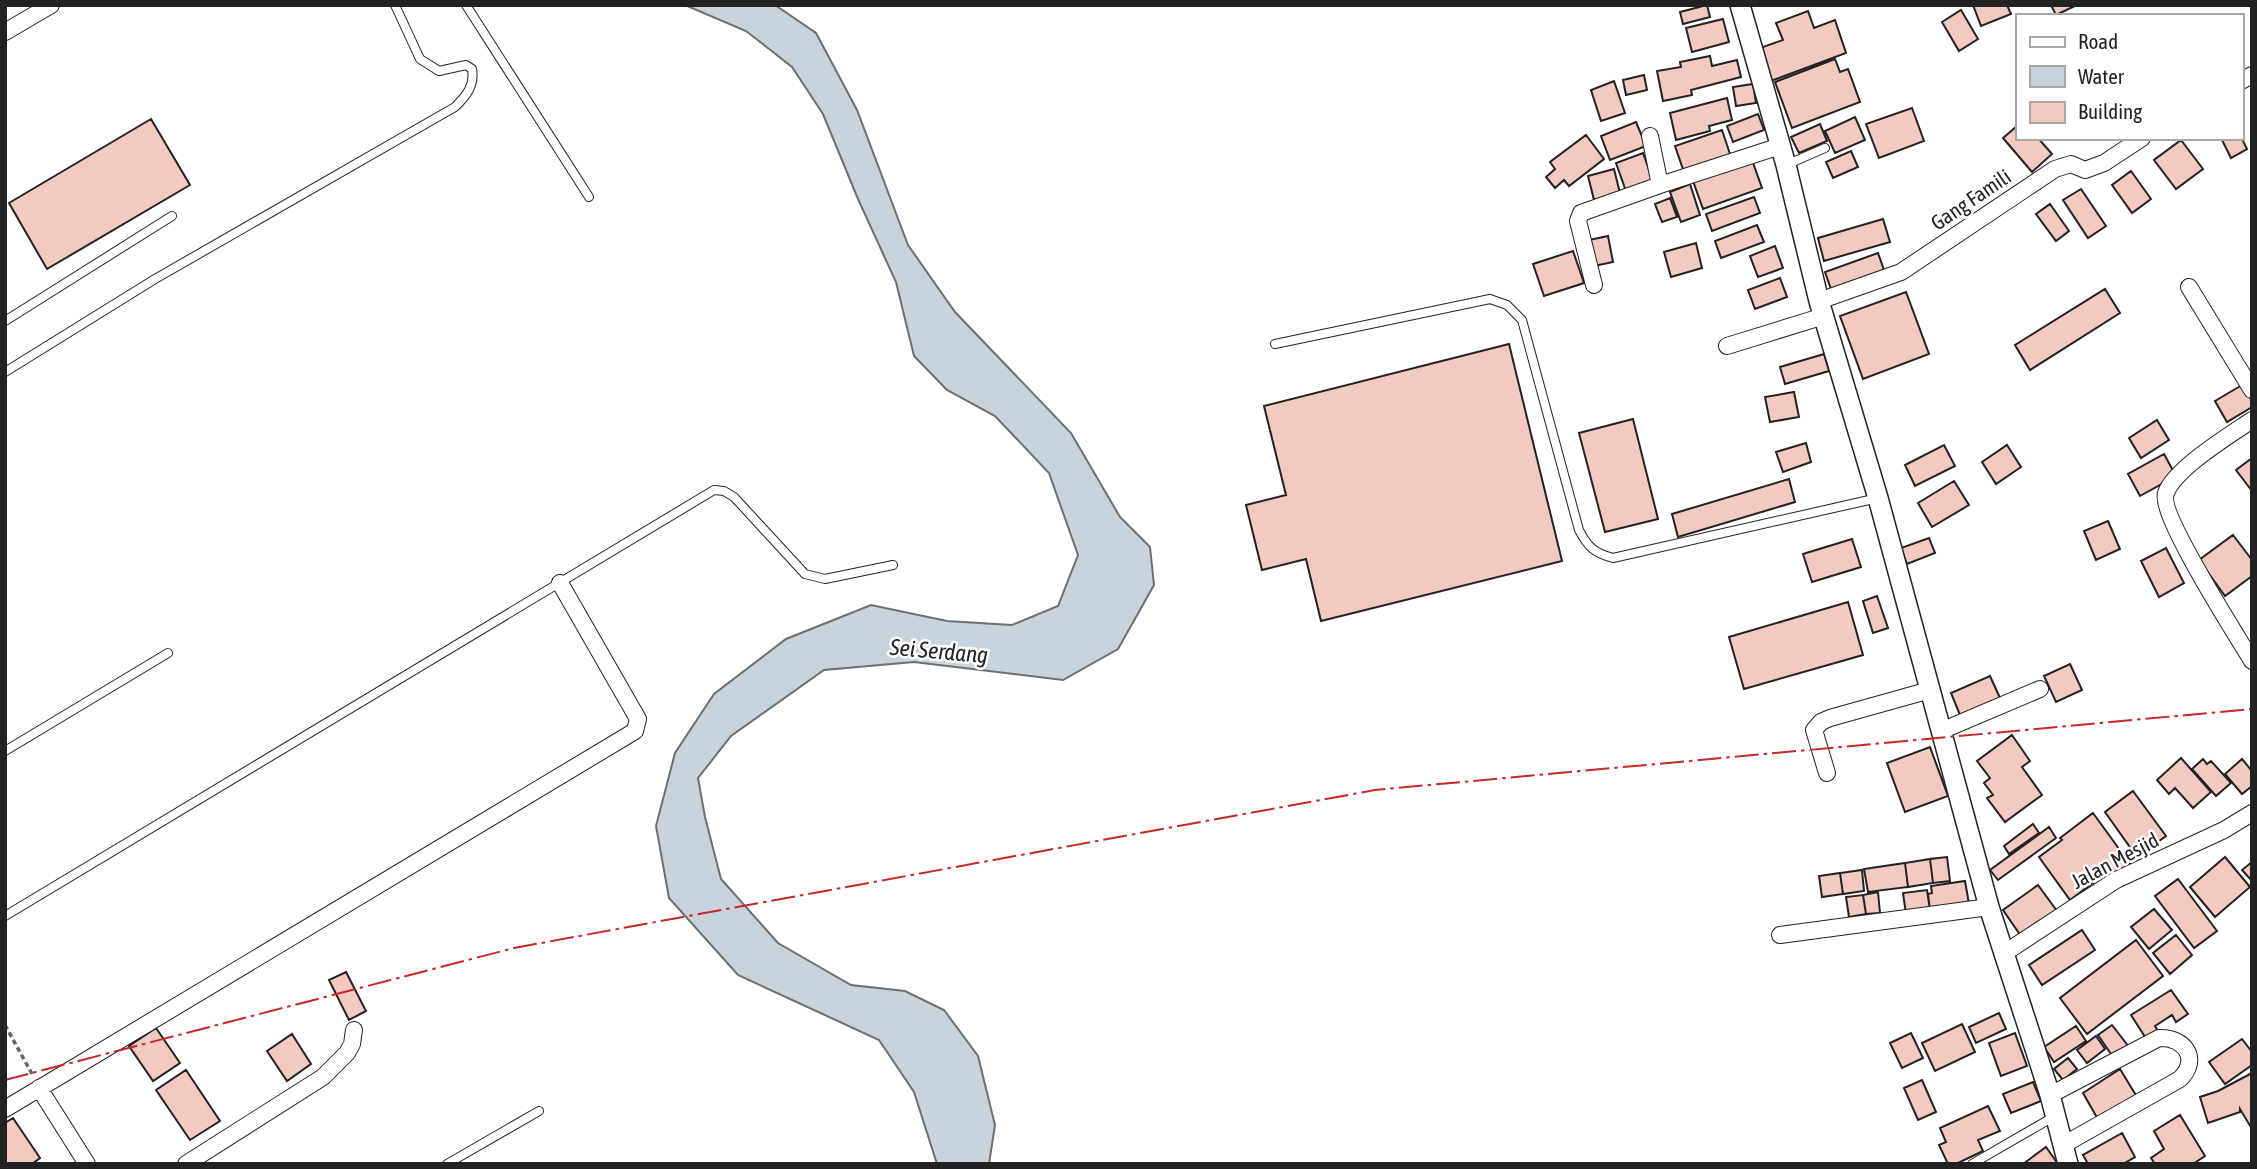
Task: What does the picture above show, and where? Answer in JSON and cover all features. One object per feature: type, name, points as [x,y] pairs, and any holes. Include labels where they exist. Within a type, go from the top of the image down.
[{"type":"street","points":[[5,32],[51,5]]},
{"type":"street","points":[[1740,5],[1989,907],[2050,1095],[2066,1154],[2180,1079],[2190,1065],[2189,1057],[2186,1050],[2175,1040],[2159,1038],[2050,1095]]},
{"type":"street","points":[[1650,136],[1660,185]]},
{"type":"street","name":"Gang Famili","points":[[1822,309],[1901,272],[2055,169],[2071,164],[2085,170],[2104,163],[2139,140]]},
{"type":"street","points":[[1594,285],[1583,245],[1579,215],[1589,209],[1660,185],[1783,156]]},
{"type":"street","points":[[2189,287],[2252,390]]},
{"type":"street","points":[[1727,346],[1822,309]]},
{"type":"street","points":[[2252,420],[2211,447],[2190,466],[2166,492],[2165,500],[2170,518],[2252,661]]},
{"type":"street","points":[[5,1109],[635,730],[638,719],[560,583]]},
{"type":"street","points":[[1827,773],[1814,730],[1821,722],[1930,690]]},
{"type":"street","points":[[1941,731],[2040,690]]},
{"type":"street","name":"Jalan Mesjid","points":[[2003,954],[2116,880],[2224,830],[2252,813]]},
{"type":"street","points":[[1780,935],[1989,907]]},
{"type":"street","points":[[186,1164],[323,1077],[347,1053],[352,1044],[354,1030]]},
{"type":"street","points":[[39,1088],[87,1164]]},
{"type":"lane","points":[[5,372],[155,279],[455,107],[471,87],[472,69],[466,65],[439,71],[420,59],[395,5]]},
{"type":"lane","points":[[466,5],[589,197]]},
{"type":"lane","points":[[1783,156],[1825,148]]},
{"type":"lane","points":[[5,321],[172,216]]},
{"type":"lane","points":[[1275,344],[1490,299],[1507,305],[1522,320],[1579,530],[1590,549],[1600,555],[1613,558],[1878,498]]},
{"type":"lane","points":[[5,916],[714,491],[724,491],[734,498],[805,574],[825,579],[893,565]]},
{"type":"lane","points":[[5,751],[168,653]]},
{"type":"lane","points":[[447,1164],[538,1111]]},
{"type":"lane","points":[[1972,1164],[2055,1116]]},
{"type":"path","points":[[5,1026],[39,1088]]},
{"type":"water","name":"Sei Serdang","points":[[685,5],[775,5],[816,33],[857,110],[908,245],[955,312],[1071,433],[1120,517],[1150,547],[1154,585],[1118,649],[1063,680],[914,662],[824,670],[731,736],[698,778],[721,879],[778,943],[851,985],[905,991],[944,1010],[978,1056],[995,1125],[989,1164],[937,1164],[914,1092],[879,1040],[738,975],[669,898],[656,826],[675,753],[714,694],[786,639],[871,605],[947,621],[1012,625],[1058,606],[1078,555],[1049,473],[995,416],[947,390],[914,356],[896,282],[823,114],[792,67],[746,31]]},
{"type":"building","points":[[1707,5],[1710,17],[1683,24],[1680,12]]},
{"type":"building","points":[[1973,5],[2007,5],[2011,14],[1981,26]]},
{"type":"building","points":[[2051,5],[2077,5],[2058,14]]},
{"type":"building","points":[[1961,10],[1978,39],[1959,51],[1942,22]]},
{"type":"building","points":[[1808,11],[1814,28],[1835,20],[1846,53],[1771,81],[1760,48],[1783,40],[1776,23]]},
{"type":"building","points":[[1723,19],[1729,42],[1692,52],[1686,28]]},
{"type":"building","points":[[1710,56],[1712,66],[1737,60],[1741,77],[1691,90],[1692,95],[1663,101],[1657,71],[1681,67],[1680,62]]},
{"type":"building","points":[[1835,59],[1840,72],[1848,69],[1860,102],[1792,128],[1775,82]]},
{"type":"building","points":[[1644,75],[1647,90],[1626,95],[1623,80]]},
{"type":"building","points":[[1614,81],[1625,113],[1601,121],[1591,90]]},
{"type":"building","points":[[1753,84],[1756,103],[1736,106],[1733,87]]},
{"type":"building","points":[[1727,98],[1732,120],[1709,126],[1710,131],[1676,140],[1670,113]]},
{"type":"building","points":[[1912,108],[1924,141],[1879,158],[1866,124]]},
{"type":"building","points":[[1758,114],[1764,130],[1733,142],[1727,126]]},
{"type":"building","points":[[1855,117],[1865,140],[1835,153],[1825,131]]},
{"type":"building","points":[[151,119],[190,185],[47,269],[9,203]]},
{"type":"building","points":[[1636,122],[1646,146],[1610,160],[1601,136]]},
{"type":"building","points":[[1820,124],[1827,141],[1799,153],[1791,137]]},
{"type":"building","points":[[2016,127],[2016,140],[2040,140],[2052,154],[2032,172],[2003,138]]},
{"type":"building","points":[[1722,130],[1732,160],[1685,175],[1675,146]]},
{"type":"building","points":[[1586,135],[1604,159],[1569,186],[1564,180],[1555,188],[1546,177],[1555,169],[1550,162]]},
{"type":"building","points":[[2181,140],[2203,169],[2176,189],[2154,160]]},
{"type":"building","points":[[2222,140],[2242,140],[2247,149],[2231,158]]},
{"type":"building","points":[[1851,151],[1858,167],[1833,178],[1826,162]]},
{"type":"building","points":[[1643,153],[1654,184],[1627,194],[1616,163]]},
{"type":"building","points":[[1752,160],[1762,188],[1703,209],[1693,181]]},
{"type":"building","points":[[1614,169],[1620,193],[1594,200],[1588,176]]},
{"type":"building","points":[[2131,171],[2151,199],[2132,213],[2112,185]]},
{"type":"building","points":[[1690,184],[1700,215],[1681,222],[1670,192]]},
{"type":"building","points":[[2081,189],[2106,226],[2088,238],[2063,200]]},
{"type":"building","points":[[1754,197],[1760,213],[1712,231],[1706,214]]},
{"type":"building","points":[[1670,198],[1677,217],[1662,222],[1655,204]]},
{"type":"building","points":[[2050,204],[2069,231],[2056,241],[2036,214]]},
{"type":"building","points":[[1883,219],[1890,242],[1824,261],[1818,238]]},
{"type":"building","points":[[1757,225],[1764,242],[1721,258],[1715,241]]},
{"type":"building","points":[[1608,236],[1613,262],[1594,266],[1589,240]]},
{"type":"building","points":[[1696,243],[1702,268],[1671,277],[1664,252]]},
{"type":"building","points":[[1775,246],[1783,268],[1758,277],[1750,256]]},
{"type":"building","points":[[1573,251],[1584,283],[1544,296],[1533,264]]},
{"type":"building","points":[[1878,253],[1884,270],[1831,289],[1825,272]]},
{"type":"building","points":[[1780,278],[1787,297],[1755,309],[1748,290]]},
{"type":"building","points":[[2105,289],[2120,313],[2030,370],[2015,345]]},
{"type":"building","points":[[1906,292],[1929,354],[1863,379],[1840,316]]},
{"type":"building","points":[[1509,344],[1562,561],[1321,621],[1306,559],[1262,570],[1246,505],[1286,495],[1264,406]]},
{"type":"building","points":[[1824,354],[1829,371],[1785,384],[1780,367]]},
{"type":"building","points":[[2242,385],[2252,401],[2252,407],[2227,422],[2215,401]]},
{"type":"building","points":[[1794,392],[1799,417],[1770,422],[1765,397]]},
{"type":"building","points":[[1633,419],[1658,519],[1605,532],[1579,433]]},
{"type":"building","points":[[2157,420],[2169,440],[2141,458],[2129,438]]},
{"type":"building","points":[[1806,443],[1811,462],[1783,472],[1776,452]]},
{"type":"building","points":[[1944,445],[1955,466],[1915,486],[1905,465]]},
{"type":"building","points":[[2007,445],[2021,467],[1996,484],[1982,462]]},
{"type":"building","points":[[2164,454],[2176,476],[2140,496],[2128,474]]},
{"type":"building","points":[[2252,458],[2252,491],[2236,470]]},
{"type":"building","points":[[1789,479],[1795,502],[1678,537],[1672,514]]},
{"type":"building","points":[[1954,481],[1969,505],[1932,527],[1918,503]]},
{"type":"building","points":[[2108,521],[2120,549],[2096,560],[2084,531]]},
{"type":"building","points":[[2233,535],[2252,560],[2252,576],[2225,596],[2199,560]]},
{"type":"building","points":[[1929,538],[1935,553],[1907,564],[1901,548]]},
{"type":"building","points":[[1852,539],[1861,567],[1812,582],[1803,554]]},
{"type":"building","points":[[2166,548],[2184,583],[2159,597],[2141,561]]},
{"type":"building","points":[[1877,596],[1888,628],[1873,633],[1863,601]]},
{"type":"building","points":[[1848,602],[1863,655],[1744,689],[1729,637]]},
{"type":"building","points":[[2070,664],[2082,690],[2056,702],[2044,676]]},
{"type":"building","points":[[1990,676],[2000,698],[1960,715],[1951,693]]},
{"type":"building","points":[[2012,735],[2030,761],[2022,767],[2042,795],[2005,822],[1987,798],[1993,795],[1984,783],[1990,778],[1977,761]]},
{"type":"building","points":[[1930,747],[1948,796],[1905,812],[1887,763]]},
{"type":"building","points":[[2181,758],[2211,792],[2193,808],[2175,788],[2169,794],[2157,780]]},
{"type":"building","points":[[2203,759],[2207,764],[2211,761],[2231,783],[2216,796],[2192,769]]},
{"type":"building","points":[[2242,759],[2252,771],[2252,786],[2242,794],[2225,774]]},
{"type":"building","points":[[2133,791],[2166,836],[2137,857],[2105,812]]},
{"type":"building","points":[[2093,813],[2130,864],[2097,888],[2093,883],[2070,900],[2039,857]]},
{"type":"building","points":[[2033,824],[2039,833],[2009,854],[2004,846]]},
{"type":"building","points":[[2049,827],[2056,838],[1998,880],[1990,870]]},
{"type":"building","points":[[1947,857],[1950,881],[1933,883],[1930,859]]},
{"type":"building","points":[[2225,857],[2250,887],[2215,917],[2190,887]]},
{"type":"building","points":[[1930,859],[1933,883],[1908,887],[1905,863]]},
{"type":"building","points":[[2252,862],[2252,881],[2242,870]]},
{"type":"building","points":[[1905,863],[1908,887],[1868,892],[1864,869]]},
{"type":"building","points":[[1862,870],[1864,891],[1843,894],[1840,873]]},
{"type":"building","points":[[1840,873],[1843,894],[1822,897],[1819,876]]},
{"type":"building","points":[[2178,879],[2217,931],[2194,948],[2155,896]]},
{"type":"building","points":[[1965,881],[1969,904],[1930,910],[1928,894],[1932,893],[1931,886]]},
{"type":"building","points":[[2038,885],[2057,911],[2021,936],[2003,910]]},
{"type":"building","points":[[1927,890],[1930,910],[1906,914],[1903,893]]},
{"type":"building","points":[[1878,892],[1880,913],[1866,914],[1863,895]]},
{"type":"building","points":[[1863,895],[1866,914],[1849,917],[1846,897]]},
{"type":"building","points":[[2154,909],[2172,930],[2149,949],[2131,927]]},
{"type":"building","points":[[2082,930],[2095,950],[2042,985],[2029,965]]},
{"type":"building","points":[[2176,935],[2192,955],[2170,974],[2153,953]]},
{"type":"building","points":[[2136,940],[2163,976],[2087,1034],[2060,998]]},
{"type":"building","points":[[346,972],[366,1011],[349,1020],[329,980]]},
{"type":"building","points":[[2171,990],[2188,1014],[2176,1022],[2172,1015],[2155,1026],[2159,1033],[2147,1040],[2131,1015]]},
{"type":"building","points":[[1999,1013],[2006,1029],[1976,1043],[1969,1027]]},
{"type":"building","points":[[1962,1024],[1975,1052],[1935,1071],[1922,1043]]},
{"type":"building","points":[[2112,1025],[2129,1047],[2113,1057],[2098,1035]]},
{"type":"building","points":[[2076,1026],[2086,1041],[2054,1062],[2044,1047]]},
{"type":"building","points":[[156,1028],[180,1063],[153,1081],[129,1046]]},
{"type":"building","points":[[1911,1033],[1923,1058],[1902,1068],[1890,1043]]},
{"type":"building","points":[[2015,1033],[2027,1066],[2001,1076],[1989,1043]]},
{"type":"building","points":[[292,1034],[311,1064],[287,1081],[267,1051]]},
{"type":"building","points":[[2096,1036],[2105,1049],[2087,1063],[2077,1050]]},
{"type":"building","points":[[2242,1039],[2252,1052],[2252,1065],[2225,1084],[2209,1062]]},
{"type":"building","points":[[2068,1058],[2077,1069],[2063,1080],[2054,1069]]},
{"type":"building","points":[[2120,1069],[2137,1097],[2099,1121],[2083,1093]]},
{"type":"building","points":[[186,1070],[220,1121],[190,1140],[156,1090]]},
{"type":"building","points":[[2252,1073],[2252,1129],[2240,1109],[2240,1112],[2208,1123],[2200,1097]]},
{"type":"building","points":[[1922,1080],[1936,1112],[1918,1120],[1904,1088]]},
{"type":"building","points":[[2033,1082],[2041,1101],[2011,1113],[2003,1094]]},
{"type":"building","points":[[1988,1106],[2000,1131],[1978,1140],[1983,1151],[1956,1164],[1948,1164],[1939,1145],[1946,1142],[1940,1128]]},
{"type":"building","points":[[2180,1115],[2205,1156],[2193,1164],[2155,1164],[2151,1158],[2164,1149],[2154,1131]]},
{"type":"building","points":[[13,1118],[40,1158],[32,1164],[5,1164],[5,1123]]},
{"type":"building","points":[[2122,1133],[2135,1157],[2123,1164],[2088,1164],[2083,1155]]},
{"type":"building","points":[[2046,1147],[2058,1164],[2023,1164]]},
{"type":"power","points":[[5,1080],[514,948],[1375,790],[2252,709]]}]
